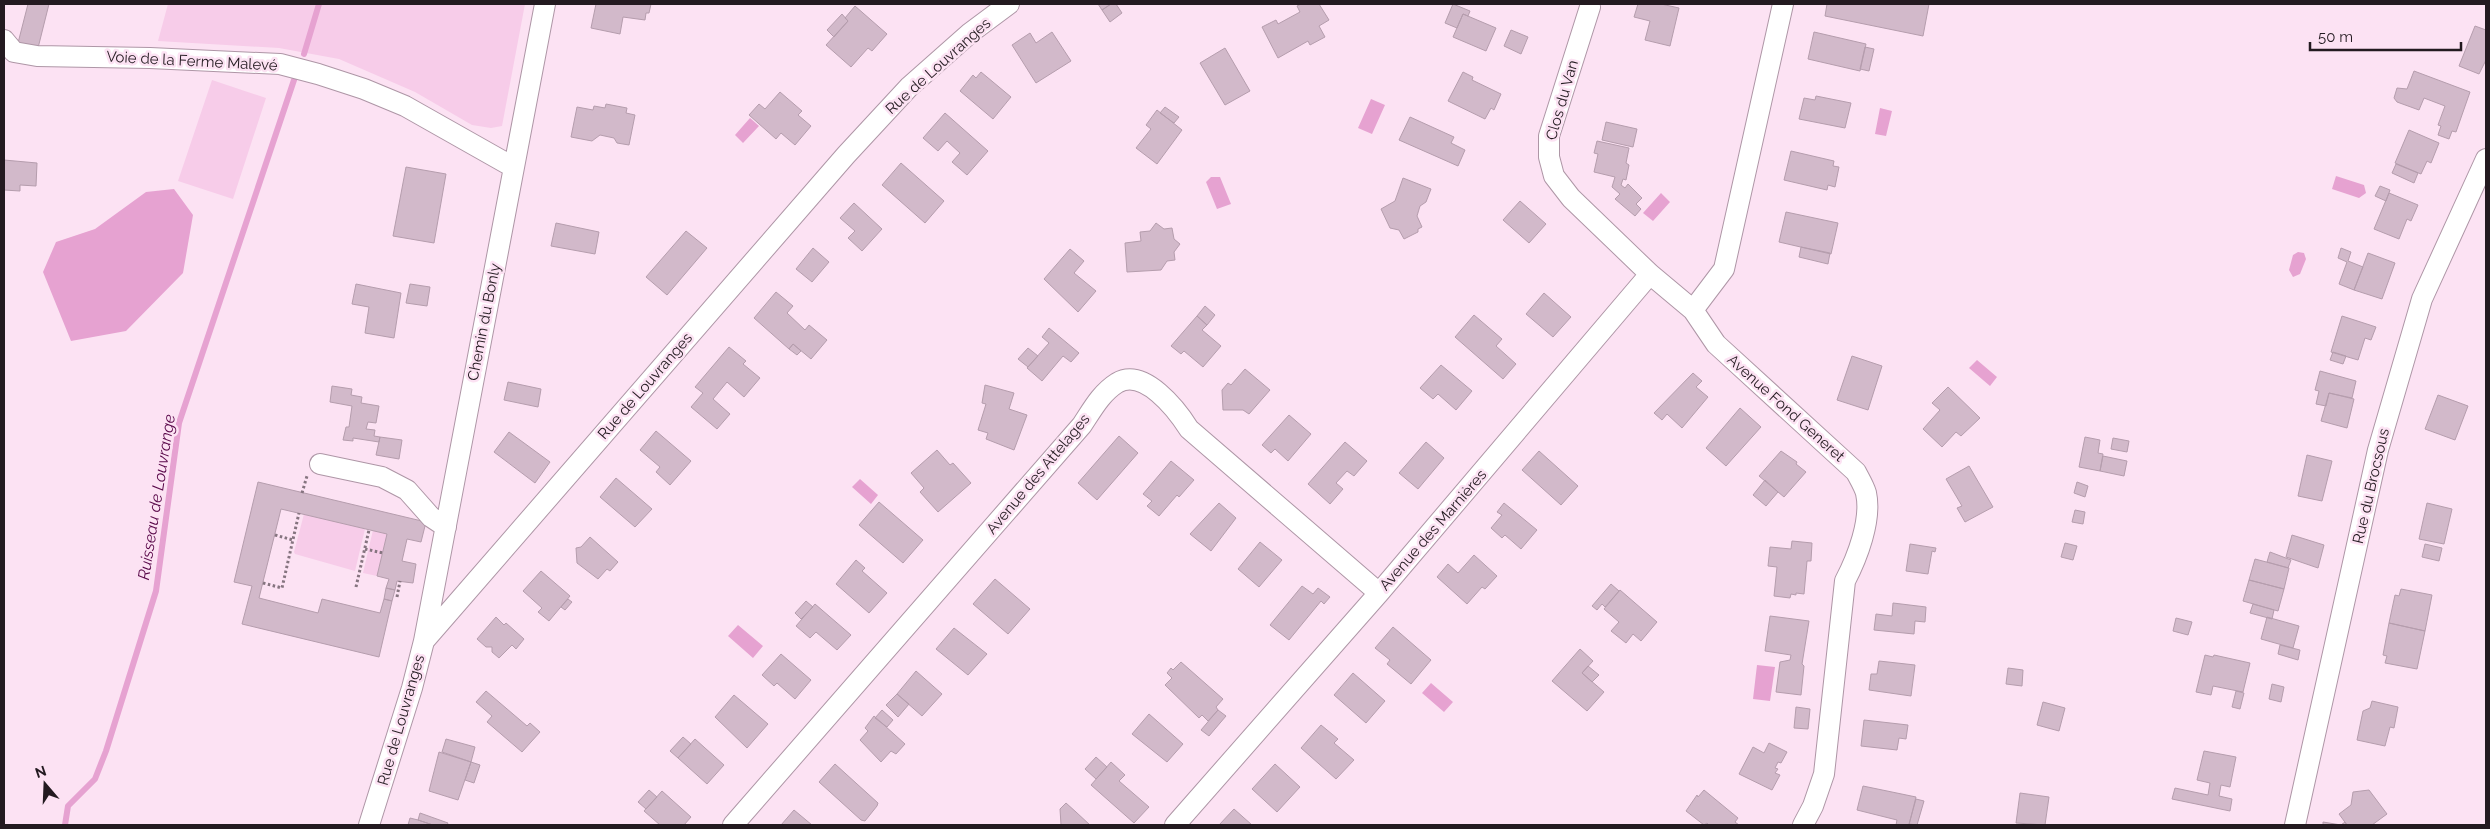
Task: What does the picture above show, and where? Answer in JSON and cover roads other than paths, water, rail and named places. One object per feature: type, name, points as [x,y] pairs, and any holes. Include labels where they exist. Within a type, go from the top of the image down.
[{"type":"street","name":"Chemin du Bonly","points":[[424,641],[545,4]]},
{"type":"street","name":"Rue de Louvranges","points":[[369,825],[412,688],[424,641],[846,155],[909,87],[970,33],[1009,4]]},
{"type":"street","points":[[1650,274],[1692,310],[1724,269],[1783,4]]},
{"type":"street","name":"Clos du Van","points":[[1590,7],[1549,136],[1549,157],[1554,176],[1571,198],[1650,274]]},
{"type":"street","name":"Voie de la Ferme Malevé","points":[[4,40],[14,52],[37,56],[150,58],[280,64],[364,89],[405,106],[513,168]]},
{"type":"street","name":"Rue du Brocsous","points":[[2295,825],[2378,450],[2422,299],[2486,159]]},
{"type":"street","name":"Avenue des Marnières","points":[[1175,825],[1379,593],[1650,274]]},
{"type":"street","name":"Avenue Fond Generet","points":[[1692,310],[1716,344],[1856,472],[1866,493],[1865,525],[1857,558],[1845,581],[1824,774],[1803,825]]},
{"type":"street","name":"Avenue des Attelages","points":[[733,825],[1082,425],[1101,397],[1118,382],[1130,380],[1147,384],[1168,401],[1189,429],[1379,593]]},
{"type":"street","points":[[320,464],[382,477],[407,490],[431,517],[446,527]]},
{"type":"waterway","name":"Ruisseau de Louvrange","points":[[304,54],[319,4]]},
{"type":"waterway","name":"Ruisseau de Louvrange","points":[[65,825],[68,806],[95,779],[106,751],[156,591],[179,423],[294,80]]}]
